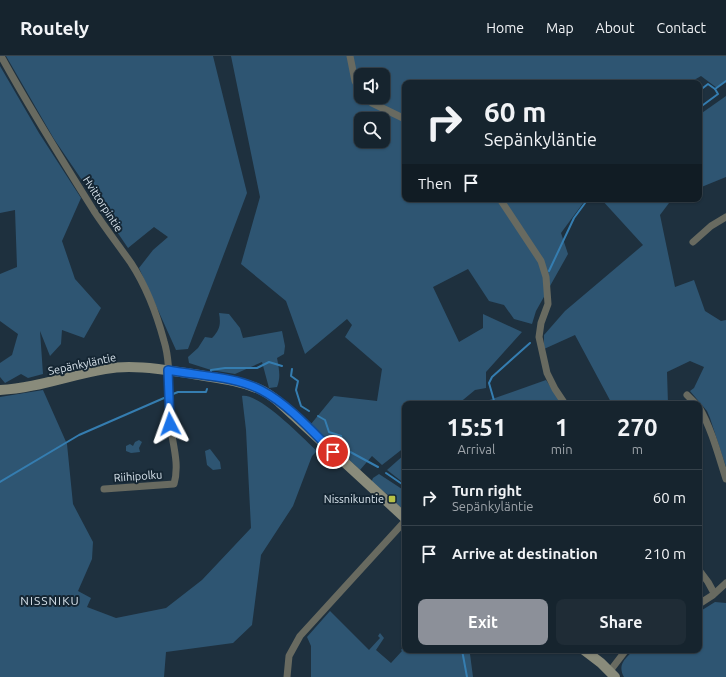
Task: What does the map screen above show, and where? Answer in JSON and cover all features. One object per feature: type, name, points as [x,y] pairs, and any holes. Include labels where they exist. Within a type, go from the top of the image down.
[{"type":"street","name":"Hvittorpintie","points":[[1,56],[29,107],[61,160],[105,229],[136,271],[153,309],[164,341],[168,370],[170,424],[176,450],[176,477],[174,484]]},
{"type":"street","points":[[350,56],[354,76]]},
{"type":"street","points":[[374,104],[402,118]]},
{"type":"street","points":[[502,202],[541,261],[546,277],[548,304],[541,323],[539,337],[547,374],[554,390],[563,401]]},
{"type":"street","points":[[693,242],[710,226],[726,217]]},
{"type":"street","name":"Sepänkyläntie","points":[[0,390],[38,386],[85,373],[115,368],[143,367],[235,381],[270,395],[304,423],[402,517]]},
{"type":"street","points":[[688,395],[693,401]]},
{"type":"street","points":[[702,413],[714,440],[726,479]]},
{"type":"street","name":"Riihipolku","points":[[104,489],[174,484]]},
{"type":"street","points":[[287,677],[289,656],[300,636],[402,523]]},
{"type":"street","points":[[702,574],[714,593]]},
{"type":"street","points":[[702,602],[726,583]]},
{"type":"street","points":[[588,653],[612,674],[624,653]]},
{"type":"shaded area","points":[[6,56],[213,56],[247,193],[188,349],[176,350],[139,268],[153,250],[168,237],[154,227],[128,248],[54,139]]},
{"type":"shaded area","points":[[231,56],[726,56],[726,81],[717,88],[701,76],[694,80],[402,80],[402,202],[584,202],[561,233],[568,254],[536,311],[532,324],[514,319],[504,305],[489,301],[468,269],[433,287],[459,342],[483,328],[483,314],[522,332],[486,372],[486,388],[475,390],[462,401],[402,401],[402,449],[382,465],[372,456],[360,470],[311,424],[334,396],[377,401],[382,369],[345,337],[352,325],[347,319],[305,354],[286,301],[241,264],[260,197]]},
{"type":"shaded area","points":[[0,66],[39,133],[81,198],[62,241],[75,279],[101,308],[84,338],[62,330],[61,344],[50,356],[40,331],[43,374],[28,378],[21,374],[5,383],[0,377],[0,363],[12,355],[18,334],[0,321],[0,274],[17,267],[15,210],[0,213]]},
{"type":"shaded area","points":[[726,96],[726,177],[702,187],[702,113]]},
{"type":"shaded area","points":[[604,202],[670,202],[660,215],[675,287],[694,280],[705,311],[721,321],[726,320],[726,467],[707,411],[702,405],[702,401],[698,401],[690,391],[694,388],[704,367],[690,361],[667,372],[668,401],[610,401],[575,335],[544,349],[544,335],[565,311],[643,245]]},
{"type":"shaded area","points":[[219,313],[229,314],[240,328],[243,338],[282,331],[285,346],[284,354],[277,358],[279,376],[277,387],[269,388],[262,362],[235,374],[211,370],[189,363],[188,357],[198,348],[205,337],[212,338],[217,332],[220,324]]},
{"type":"shaded area","points":[[546,380],[560,401],[486,401]]},
{"type":"shaded area","points":[[43,390],[67,444],[73,504],[93,542],[92,559],[78,591],[91,598],[87,607],[116,618],[166,608],[202,580],[251,528],[246,430],[242,396],[250,397],[270,409],[292,427],[317,451],[312,456],[293,506],[261,555],[252,625],[233,643],[166,652],[164,677],[0,677],[0,397]]},
{"type":"shaded area","points":[[139,440],[142,442],[139,448],[140,452],[131,453],[126,451],[126,446],[130,444],[133,446],[135,442]]},
{"type":"shaded area","points":[[210,449],[220,462],[221,469],[213,470],[207,465],[205,451]]},
{"type":"shaded area","points":[[402,457],[402,482],[387,470]]},
{"type":"shaded area","points":[[379,474],[402,489],[402,509],[387,494],[371,483],[373,478]]},
{"type":"shaded area","points":[[715,602],[726,603],[726,677],[624,677],[621,668],[625,659],[631,653],[702,653],[702,610]]},
{"type":"shaded area","points":[[330,611],[369,650],[380,638],[378,636],[380,633],[384,638],[376,650],[391,663],[402,651],[402,653],[470,653],[473,677],[311,677],[311,646],[307,637]]},
{"type":"waterway","points":[[702,106],[718,94],[715,89],[726,81]]},
{"type":"waterway","points":[[702,89],[708,84],[715,89]]},
{"type":"waterway","points":[[549,271],[574,218],[586,202]]},
{"type":"waterway","points":[[494,401],[489,383],[492,377],[530,343]]},
{"type":"waterway","points":[[211,371],[225,368],[257,368],[269,362],[282,366]]},
{"type":"waterway","points":[[292,369],[291,376],[298,381],[296,390],[301,406],[309,411]]},
{"type":"waterway","points":[[173,394],[178,392],[206,392],[207,389]]},
{"type":"waterway","points":[[0,482],[79,435],[164,398]]},
{"type":"waterway","points":[[318,416],[325,420],[329,432],[341,436],[343,448],[378,467]]},
{"type":"waterway","points":[[386,473],[402,484]]},
{"type":"waterway","points":[[463,653],[467,677]]},
{"type":"place","name":"Nissnikuntie","points":[[392,499]]},
{"type":"district","name":"NISSNIKU","points":[[50,601]]},
{"type":"route","points":[[170,424],[168,370],[235,381],[260,390],[270,395],[304,423],[333,452]]}]
